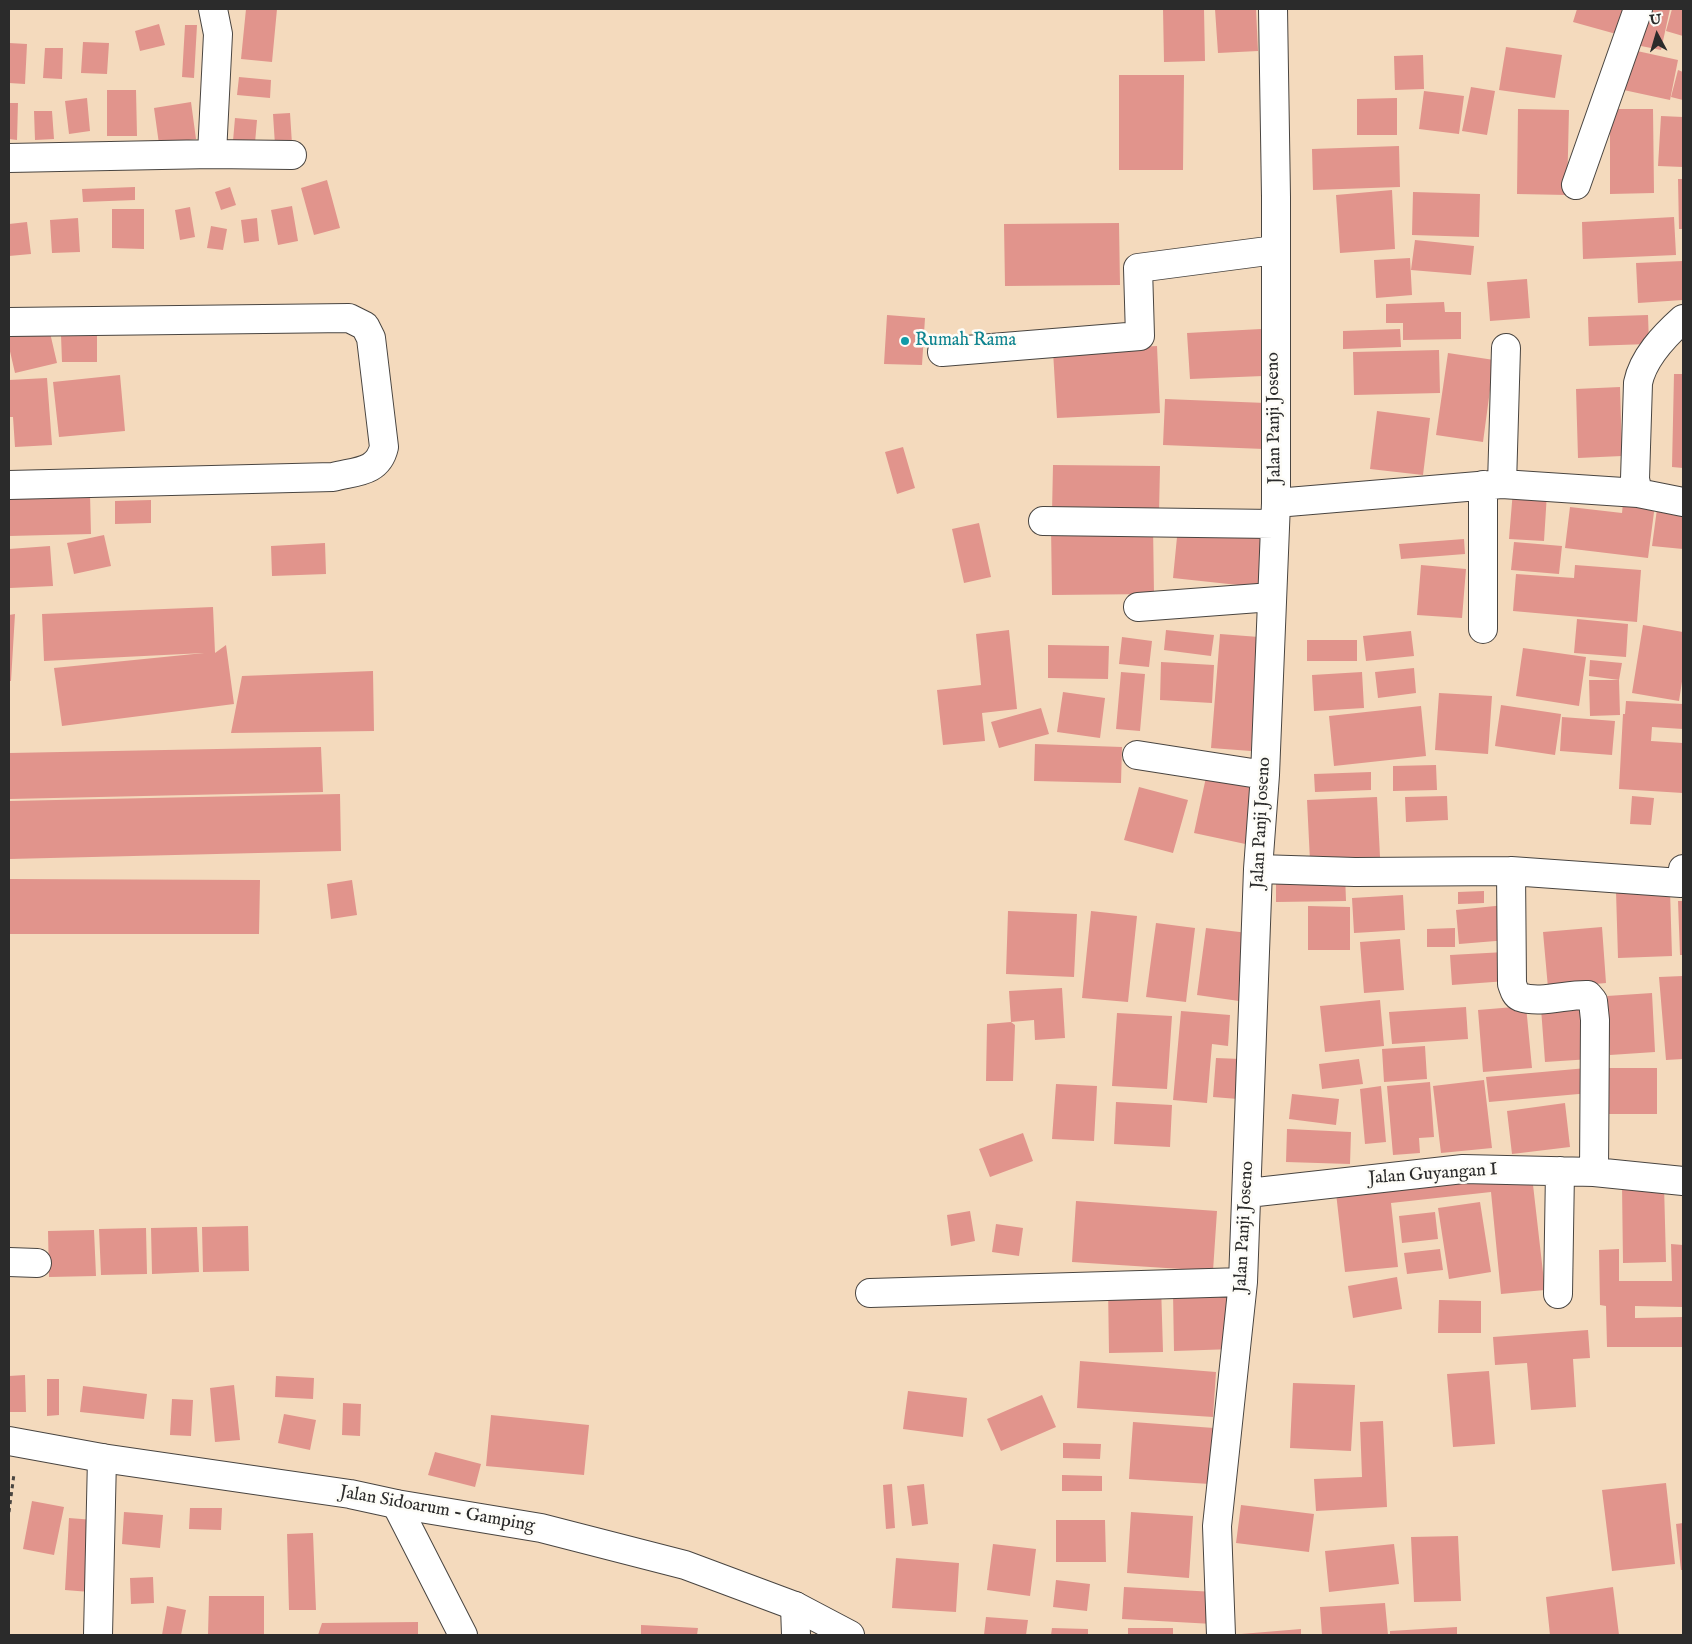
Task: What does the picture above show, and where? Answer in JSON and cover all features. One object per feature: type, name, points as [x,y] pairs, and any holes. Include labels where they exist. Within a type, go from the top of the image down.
[{"type":"street","points":[[212,154],[218,34],[213,9]]},
{"type":"street","name":"Jalan Panji Joseno","points":[[1221,1635],[1217,1526],[1243,1282],[1248,1192],[1258,869],[1265,775],[1275,514],[1273,9]]},
{"type":"street","points":[[1576,185],[1638,9]]},
{"type":"street","points":[[9,158],[212,154],[292,155]]},
{"type":"street","points":[[942,352],[1140,336],[1138,268],[1275,250]]},
{"type":"street","points":[[9,322],[349,318],[364,326],[371,338],[384,447],[381,458],[375,467],[333,477],[9,485]]},
{"type":"street","points":[[1638,493],[1635,479],[1640,372],[1667,333],[1683,319]]},
{"type":"street","points":[[1483,629],[1493,485],[1506,348]]},
{"type":"street","points":[[1043,521],[1275,514],[1493,485],[1638,493],[1683,502]]},
{"type":"street","points":[[1138,608],[1272,597]]},
{"type":"street","points":[[1137,755],[1265,775]]},
{"type":"street","points":[[1258,869],[1355,872],[1511,871],[1682,879]]},
{"type":"street","points":[[1511,871],[1512,984],[1516,994],[1519,997],[1542,998],[1588,995],[1593,1001],[1595,1020],[1594,1172]]},
{"type":"street","name":"Jalan Guyangan I","points":[[1248,1192],[1463,1169],[1594,1172],[1680,1180]]},
{"type":"street","points":[[1558,1294],[1560,1171]]},
{"type":"street","points":[[9,1262],[37,1263]]},
{"type":"street","points":[[870,1293],[1243,1282]]},
{"type":"street","name":"Jalan Sidoarum - Gamping","points":[[14,1443],[102,1458],[350,1494],[561,1533],[686,1565],[795,1606],[850,1635]]},
{"type":"street","points":[[98,1635],[102,1458]]},
{"type":"street","points":[[396,1504],[463,1635]]},
{"type":"street","points":[[795,1606],[796,1635]]},
{"type":"path","points":[[9,1512],[14,1443]]},
{"type":"building","points":[[246,9],[277,9],[272,62],[241,59]]},
{"type":"building","points":[[1163,9],[1204,9],[1205,61],[1164,62]]},
{"type":"building","points":[[1215,9],[1256,9],[1258,51],[1218,53]]},
{"type":"building","points":[[1577,9],[1635,9],[1627,37],[1573,22]]},
{"type":"building","points":[[1644,9],[1670,9],[1661,50],[1636,45]]},
{"type":"building","points":[[1672,9],[1683,9],[1683,36],[1666,31]]},
{"type":"building","points":[[159,24],[165,45],[140,51],[135,31]]},
{"type":"building","points":[[185,25],[197,25],[194,78],[182,77]]},
{"type":"building","points":[[83,42],[109,43],[107,74],[81,73]]},
{"type":"building","points":[[9,43],[27,44],[25,84],[9,83]]},
{"type":"building","points":[[1506,47],[1562,55],[1555,98],[1499,90]]},
{"type":"building","points":[[45,48],[63,48],[62,79],[43,78]]},
{"type":"building","points":[[1628,49],[1678,60],[1670,100],[1619,89]]},
{"type":"building","points":[[1423,55],[1424,89],[1395,90],[1394,56]]},
{"type":"building","points":[[1678,70],[1683,72],[1683,100],[1671,97]]},
{"type":"building","points":[[1119,75],[1184,75],[1183,170],[1119,170]]},
{"type":"building","points":[[239,77],[271,80],[270,98],[237,95]]},
{"type":"building","points":[[1471,87],[1495,91],[1487,135],[1462,131]]},
{"type":"building","points":[[107,90],[136,90],[137,136],[107,136]]},
{"type":"building","points":[[1424,91],[1464,96],[1459,134],[1419,129]]},
{"type":"building","points":[[87,98],[90,131],[69,134],[65,101]]},
{"type":"building","points":[[1397,98],[1397,135],[1357,135],[1357,99]]},
{"type":"building","points":[[191,102],[196,139],[159,144],[154,108]]},
{"type":"building","points":[[9,103],[18,103],[17,140],[9,139]]},
{"type":"building","points":[[1518,109],[1569,110],[1567,195],[1517,194]]},
{"type":"building","points":[[1610,109],[1653,109],[1654,193],[1610,194]]},
{"type":"building","points":[[34,111],[52,111],[54,139],[35,140]]},
{"type":"building","points":[[290,113],[292,144],[275,145],[273,114]]},
{"type":"building","points":[[1661,116],[1683,117],[1683,167],[1658,166]]},
{"type":"building","points":[[235,118],[257,120],[255,143],[233,141]]},
{"type":"building","points":[[1399,146],[1400,187],[1313,190],[1312,149]]},
{"type":"building","points":[[1678,179],[1683,179],[1683,229],[1679,229]]},
{"type":"building","points":[[327,180],[340,228],[314,235],[301,188]]},
{"type":"building","points":[[135,187],[135,200],[83,202],[82,189]]},
{"type":"building","points":[[230,187],[236,205],[221,210],[215,192]]},
{"type":"building","points":[[1392,190],[1395,249],[1340,253],[1336,195]]},
{"type":"building","points":[[1413,192],[1480,194],[1479,237],[1412,235]]},
{"type":"building","points":[[292,206],[298,241],[278,245],[271,210]]},
{"type":"building","points":[[190,207],[195,237],[180,240],[175,210]]},
{"type":"building","points":[[112,209],[144,209],[144,249],[112,248]]},
{"type":"building","points":[[1674,217],[1676,255],[1583,259],[1582,222]]},
{"type":"building","points":[[78,218],[80,252],[52,253],[50,220]]},
{"type":"building","points":[[257,218],[259,241],[244,243],[241,220]]},
{"type":"building","points":[[27,222],[31,254],[9,256],[9,224]]},
{"type":"building","points":[[1119,223],[1120,285],[1005,286],[1004,224]]},
{"type":"building","points":[[211,226],[227,229],[223,250],[207,248]]},
{"type":"building","points":[[1415,240],[1474,246],[1471,275],[1411,270]]},
{"type":"building","points":[[1410,258],[1412,295],[1376,298],[1374,260]]},
{"type":"building","points":[[1683,261],[1683,300],[1638,303],[1636,263]]},
{"type":"building","points":[[1527,279],[1530,318],[1490,321],[1487,282]]},
{"type":"building","points":[[1444,302],[1445,312],[1461,312],[1461,339],[1403,340],[1403,323],[1386,323],[1386,304]]},
{"type":"building","name":"Rumah Rama","points":[[887,315],[925,318],[922,365],[884,364]]},
{"type":"building","points":[[1648,315],[1649,344],[1589,346],[1588,317]]},
{"type":"building","points":[[48,324],[57,363],[15,373],[9,347],[9,333]]},
{"type":"building","points":[[1261,329],[1263,376],[1190,379],[1187,333]]},
{"type":"building","points":[[1400,329],[1401,347],[1343,349],[1343,331]]},
{"type":"building","points":[[61,335],[97,335],[97,362],[62,362]]},
{"type":"building","points":[[1157,346],[1160,413],[1057,418],[1053,351]]},
{"type":"building","points":[[1439,350],[1440,393],[1354,395],[1353,352]]},
{"type":"building","points":[[1448,353],[1494,360],[1483,442],[1436,435]]},
{"type":"building","points":[[1674,374],[1683,374],[1683,468],[1672,467]]},
{"type":"building","points":[[120,375],[125,431],[59,437],[53,382]]},
{"type":"building","points":[[47,378],[52,445],[15,447],[13,417],[9,417],[9,380]]},
{"type":"building","points":[[1620,387],[1622,456],[1578,458],[1576,389]]},
{"type":"building","points":[[1165,399],[1266,403],[1264,449],[1163,445]]},
{"type":"building","points":[[1377,411],[1430,418],[1423,475],[1370,469]]},
{"type":"building","points":[[903,447],[915,488],[897,494],[885,452]]},
{"type":"building","points":[[1053,465],[1160,466],[1159,514],[1052,513]]},
{"type":"building","points":[[1513,490],[1547,493],[1544,541],[1509,539]]},
{"type":"building","points":[[1624,493],[1656,497],[1648,558],[1565,548],[1570,507],[1622,513]]},
{"type":"building","points":[[90,494],[91,534],[9,536],[9,495]]},
{"type":"building","points":[[151,500],[151,523],[115,524],[115,501]]},
{"type":"building","points":[[1657,509],[1683,512],[1683,549],[1652,546]]},
{"type":"building","points":[[979,523],[991,577],[964,583],[952,529]]},
{"type":"building","points":[[1153,525],[1154,594],[1052,595],[1051,526]]},
{"type":"building","points":[[1178,527],[1272,536],[1266,588],[1173,578]]},
{"type":"building","points":[[104,535],[111,566],[74,574],[67,543]]},
{"type":"building","points":[[1464,539],[1465,554],[1401,559],[1399,544]]},
{"type":"building","points":[[1514,542],[1562,546],[1559,574],[1511,570]]},
{"type":"building","points":[[325,543],[326,574],[272,576],[271,546]]},
{"type":"building","points":[[50,546],[53,586],[10,588],[9,549]]},
{"type":"building","points":[[1421,565],[1466,569],[1462,618],[1417,615]]},
{"type":"building","points":[[1575,565],[1641,570],[1637,622],[1513,611],[1516,574],[1574,578]]},
{"type":"building","points":[[213,607],[215,653],[226,645],[234,704],[62,726],[54,668],[204,653],[44,661],[42,614]]},
{"type":"building","points":[[15,614],[11,681],[9,681],[9,615]]},
{"type":"building","points":[[1577,619],[1628,624],[1626,657],[1574,653]]},
{"type":"building","points":[[1643,625],[1683,632],[1683,675],[1679,701],[1632,693]]},
{"type":"building","points":[[1009,630],[1017,709],[982,713],[985,741],[943,745],[937,690],[981,685],[976,634]]},
{"type":"building","points":[[1166,630],[1214,635],[1211,656],[1164,650]]},
{"type":"building","points":[[1411,631],[1414,656],[1366,661],[1363,636]]},
{"type":"building","points":[[1220,634],[1259,637],[1251,751],[1211,748]]},
{"type":"building","points":[[1122,637],[1152,641],[1149,667],[1119,664]]},
{"type":"building","points":[[1307,640],[1357,640],[1357,661],[1307,661]]},
{"type":"building","points":[[1048,645],[1109,646],[1108,679],[1048,678]]},
{"type":"building","points":[[1523,648],[1586,657],[1579,706],[1516,696]]},
{"type":"building","points":[[1590,660],[1622,663],[1619,680],[1589,676]]},
{"type":"building","points":[[1161,662],[1214,665],[1212,703],[1160,700]]},
{"type":"building","points":[[1414,668],[1416,693],[1378,698],[1375,672]]},
{"type":"building","points":[[373,671],[374,731],[231,733],[242,676]]},
{"type":"building","points":[[1121,672],[1145,674],[1140,731],[1116,729]]},
{"type":"building","points":[[1362,672],[1364,708],[1314,711],[1312,675]]},
{"type":"building","points":[[1589,680],[1619,680],[1620,715],[1590,716]]},
{"type":"building","points":[[1063,692],[1105,698],[1100,738],[1057,732]]},
{"type":"building","points":[[1439,693],[1492,696],[1488,754],[1435,750]]},
{"type":"building","points":[[1626,701],[1683,704],[1683,729],[1652,727],[1651,741],[1683,743],[1683,793],[1619,789],[1623,714],[1625,714]]},
{"type":"building","points":[[1501,705],[1561,714],[1555,755],[1495,746]]},
{"type":"building","points":[[1421,706],[1426,756],[1334,766],[1329,716]]},
{"type":"building","points":[[1041,708],[1049,734],[999,748],[991,722]]},
{"type":"building","points":[[1562,717],[1615,721],[1612,755],[1560,751]]},
{"type":"building","points":[[1035,744],[1122,747],[1121,783],[1034,781]]},
{"type":"building","points":[[321,747],[323,792],[9,799],[9,753]]},
{"type":"building","points":[[1436,765],[1437,790],[1393,791],[1393,766]]},
{"type":"building","points":[[1208,768],[1263,780],[1250,845],[1194,833]]},
{"type":"building","points":[[1371,772],[1371,790],[1315,792],[1314,774]]},
{"type":"building","points":[[1139,787],[1188,800],[1173,853],[1124,840]]},
{"type":"building","points":[[340,794],[341,851],[9,859],[9,801]]},
{"type":"building","points":[[1447,796],[1448,820],[1406,822],[1405,797]]},
{"type":"building","points":[[1632,796],[1654,798],[1651,825],[1630,824]]},
{"type":"building","points":[[1377,797],[1380,857],[1310,861],[1307,800]]},
{"type":"building","points":[[1345,874],[1346,901],[1276,902],[1276,876]]},
{"type":"building","points":[[9,879],[260,880],[259,934],[9,934]]},
{"type":"building","points":[[352,880],[357,915],[331,919],[327,884]]},
{"type":"building","points":[[1670,890],[1672,956],[1618,958],[1616,891]]},
{"type":"building","points":[[1484,891],[1484,903],[1458,904],[1458,892]]},
{"type":"building","points":[[1403,895],[1405,930],[1354,933],[1352,898]]},
{"type":"building","points":[[1678,901],[1683,901],[1683,955],[1680,955]]},
{"type":"building","points":[[1505,905],[1508,940],[1459,944],[1456,910]]},
{"type":"building","points":[[1308,906],[1350,907],[1350,950],[1308,950]]},
{"type":"building","points":[[1008,911],[1077,914],[1074,977],[1006,974]]},
{"type":"building","points":[[1091,911],[1137,916],[1128,1002],[1082,998]]},
{"type":"building","points":[[1156,923],[1195,928],[1186,1002],[1146,997]]},
{"type":"building","points":[[1602,927],[1606,983],[1548,988],[1543,932]]},
{"type":"building","points":[[1206,928],[1248,933],[1239,1001],[1197,995]]},
{"type":"building","points":[[1455,928],[1455,947],[1427,947],[1427,929]]},
{"type":"building","points":[[1400,939],[1404,990],[1364,993],[1360,942]]},
{"type":"building","points":[[1505,952],[1507,981],[1452,985],[1450,955]]},
{"type":"building","points":[[1683,976],[1683,1059],[1666,1060],[1659,977]]},
{"type":"building","points":[[1062,988],[1065,1038],[1035,1040],[1034,1020],[1011,1022],[1009,991]]},
{"type":"building","points":[[1652,993],[1655,1052],[1610,1055],[1607,996]]},
{"type":"building","points":[[1380,1000],[1384,1046],[1325,1052],[1320,1006]]},
{"type":"building","points":[[1587,1005],[1591,1059],[1545,1062],[1541,1008]]},
{"type":"building","points":[[1526,1006],[1532,1068],[1483,1072],[1478,1010]]},
{"type":"building","points":[[1466,1007],[1468,1039],[1392,1044],[1389,1012]]},
{"type":"building","points":[[1181,1011],[1230,1015],[1228,1046],[1212,1044],[1207,1103],[1173,1100]]},
{"type":"building","points":[[1117,1013],[1172,1016],[1167,1089],[1112,1086]]},
{"type":"building","points":[[1011,1022],[1015,1025],[1013,1081],[986,1081],[987,1024]]},
{"type":"building","points":[[1425,1046],[1427,1079],[1384,1082],[1382,1049]]},
{"type":"building","points":[[1216,1058],[1241,1059],[1238,1099],[1213,1097]]},
{"type":"building","points":[[1359,1059],[1363,1084],[1322,1089],[1319,1064]]},
{"type":"building","points":[[1587,1068],[1590,1093],[1489,1102],[1486,1077]]},
{"type":"building","points":[[1608,1068],[1657,1068],[1657,1114],[1609,1114]]},
{"type":"building","points":[[1484,1080],[1492,1148],[1441,1153],[1433,1086]]},
{"type":"building","points":[[1430,1082],[1434,1137],[1419,1138],[1420,1153],[1393,1155],[1387,1086]]},
{"type":"building","points":[[1056,1084],[1097,1086],[1094,1141],[1052,1139]]},
{"type":"building","points":[[1381,1086],[1386,1142],[1365,1144],[1360,1089]]},
{"type":"building","points":[[1292,1094],[1339,1099],[1336,1125],[1289,1119]]},
{"type":"building","points":[[1116,1102],[1172,1105],[1170,1147],[1114,1144]]},
{"type":"building","points":[[1565,1103],[1570,1147],[1512,1154],[1507,1111]]},
{"type":"building","points":[[1287,1129],[1351,1132],[1350,1164],[1286,1162]]},
{"type":"building","points":[[1023,1133],[1033,1161],[990,1177],[979,1149]]},
{"type":"building","points":[[1532,1176],[1545,1290],[1501,1294],[1491,1192],[1391,1203],[1398,1267],[1345,1272],[1336,1193],[1389,1187],[1390,1191]]},
{"type":"building","points":[[1664,1184],[1666,1262],[1623,1263],[1622,1185]]},
{"type":"building","points":[[1076,1201],[1217,1211],[1213,1271],[1072,1262]]},
{"type":"building","points":[[1480,1202],[1491,1272],[1449,1279],[1438,1208]]},
{"type":"building","points":[[970,1211],[975,1241],[951,1246],[947,1215]]},
{"type":"building","points":[[1435,1212],[1438,1239],[1402,1243],[1399,1216]]},
{"type":"building","points":[[996,1224],[1023,1228],[1019,1256],[992,1252]]},
{"type":"building","points":[[248,1226],[249,1271],[203,1272],[202,1227]]},
{"type":"building","points":[[197,1227],[199,1272],[152,1274],[151,1228]]},
{"type":"building","points":[[146,1228],[147,1274],[101,1275],[99,1229]]},
{"type":"building","points":[[94,1230],[96,1276],[49,1277],[48,1231]]},
{"type":"building","points":[[1671,1244],[1683,1245],[1683,1307],[1635,1306],[1635,1318],[1683,1317],[1683,1347],[1607,1347],[1606,1306],[1600,1305],[1599,1250],[1619,1249],[1619,1281],[1672,1281]]},
{"type":"building","points":[[1440,1249],[1443,1270],[1407,1274],[1404,1253]]},
{"type":"building","points":[[1397,1277],[1402,1309],[1353,1318],[1348,1286]]},
{"type":"building","points":[[1161,1285],[1163,1352],[1109,1353],[1108,1286]]},
{"type":"building","points":[[1233,1291],[1234,1349],[1174,1351],[1173,1293]]},
{"type":"building","points":[[1439,1300],[1481,1301],[1481,1333],[1438,1333]]},
{"type":"building","points":[[1588,1330],[1590,1358],[1573,1359],[1576,1407],[1531,1410],[1527,1363],[1495,1365],[1493,1337]]},
{"type":"building","points":[[1080,1361],[1216,1372],[1213,1417],[1077,1408]]},
{"type":"building","points":[[1489,1371],[1495,1444],[1453,1447],[1447,1374]]},
{"type":"building","points":[[25,1375],[26,1412],[9,1412],[9,1376]]},
{"type":"building","points":[[276,1376],[314,1378],[313,1399],[275,1397]]},
{"type":"building","points":[[47,1379],[59,1379],[59,1415],[47,1416]]},
{"type":"building","points":[[1293,1383],[1355,1385],[1351,1451],[1290,1448]]},
{"type":"building","points":[[234,1385],[240,1440],[215,1442],[210,1388]]},
{"type":"building","points":[[83,1386],[147,1394],[144,1419],[80,1412]]},
{"type":"building","points":[[908,1391],[967,1398],[963,1437],[903,1429]]},
{"type":"building","points":[[1042,1395],[1056,1427],[1001,1451],[987,1419]]},
{"type":"building","points":[[172,1399],[193,1400],[191,1436],[170,1435]]},
{"type":"building","points":[[343,1403],[361,1404],[360,1436],[342,1435]]},
{"type":"building","points":[[284,1414],[316,1420],[310,1450],[278,1443]]},
{"type":"building","points":[[491,1415],[589,1425],[584,1475],[486,1466]]},
{"type":"building","points":[[1383,1421],[1387,1507],[1316,1511],[1314,1479],[1362,1477],[1360,1422]]},
{"type":"building","points":[[1133,1422],[1214,1428],[1210,1484],[1129,1479]]},
{"type":"building","points":[[1063,1443],[1101,1444],[1100,1459],[1063,1458]]},
{"type":"building","points":[[435,1452],[481,1464],[475,1487],[428,1475]]},
{"type":"building","points":[[1062,1475],[1102,1476],[1102,1491],[1062,1491]]},
{"type":"building","points":[[1666,1483],[1675,1564],[1612,1571],[1602,1490]]},
{"type":"building","points":[[892,1484],[895,1528],[886,1529],[883,1485]]},
{"type":"building","points":[[924,1484],[928,1524],[912,1526],[907,1486]]},
{"type":"building","points":[[32,1501],[64,1507],[54,1555],[23,1549]]},
{"type":"building","points":[[1241,1505],[1314,1514],[1309,1552],[1236,1543]]},
{"type":"building","points":[[190,1508],[222,1508],[221,1530],[189,1529]]},
{"type":"building","points":[[124,1512],[163,1515],[160,1548],[122,1544]]},
{"type":"building","points":[[1131,1512],[1193,1516],[1189,1578],[1127,1573]]},
{"type":"building","points":[[69,1518],[94,1520],[90,1592],[65,1590]]},
{"type":"building","points":[[1056,1520],[1105,1520],[1106,1562],[1056,1562]]},
{"type":"building","points":[[1683,1523],[1683,1570],[1681,1570],[1676,1524]]},
{"type":"building","points":[[313,1533],[316,1610],[289,1610],[287,1534]]},
{"type":"building","points":[[1458,1536],[1461,1601],[1414,1602],[1411,1537]]},
{"type":"building","points":[[993,1544],[1036,1549],[1030,1596],[987,1590]]},
{"type":"building","points":[[1394,1544],[1399,1584],[1329,1592],[1325,1551]]},
{"type":"building","points":[[896,1558],[959,1563],[956,1612],[892,1608]]},
{"type":"building","points":[[153,1577],[154,1603],[131,1604],[130,1578]]},
{"type":"building","points":[[1056,1580],[1090,1584],[1087,1611],[1053,1607]]},
{"type":"building","points":[[1124,1587],[1215,1592],[1213,1624],[1122,1619]]},
{"type":"building","points":[[1613,1587],[1619,1635],[1550,1635],[1546,1597]]},
{"type":"building","points":[[209,1596],[264,1596],[264,1635],[208,1635]]},
{"type":"building","points":[[1385,1603],[1388,1635],[1322,1635],[1320,1607]]},
{"type":"building","points":[[167,1606],[186,1610],[181,1635],[162,1635]]},
{"type":"building","points":[[986,1617],[1028,1620],[1026,1635],[984,1635]]},
{"type":"building","points":[[418,1622],[418,1635],[318,1635],[322,1623]]},
{"type":"building","points":[[641,1625],[698,1628],[697,1635],[641,1635]]},
{"type":"building","points":[[1457,1627],[1457,1635],[1390,1635],[1390,1631]]},
{"type":"building","points":[[1052,1628],[1088,1629],[1088,1635],[1051,1635]]},
{"type":"building","points":[[1128,1628],[1173,1628],[1173,1635],[1128,1635]]},
{"type":"building","points":[[1301,1629],[1301,1635],[1241,1635],[1241,1634]]},
{"type":"place","name":"Rumah Rama","points":[[905,341]]}]
